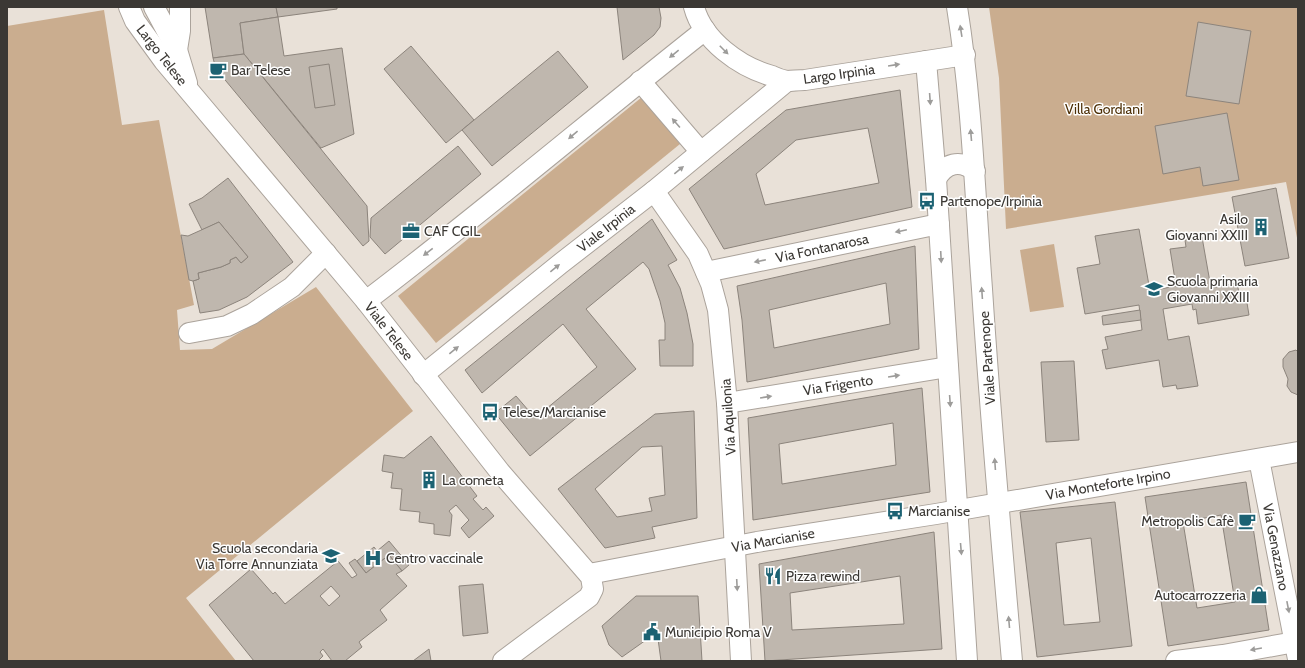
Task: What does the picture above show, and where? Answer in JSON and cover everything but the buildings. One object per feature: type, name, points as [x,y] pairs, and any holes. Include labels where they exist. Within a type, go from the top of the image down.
[{"type":"street","name":"Largo Telese","points":[[129,7],[135,21],[151,44],[188,89]]},
{"type":"street","name":"Largo Telese","points":[[154,7],[177,50],[188,89]]},
{"type":"street","name":"Largo Telese","points":[[177,50],[180,31],[180,7]]},
{"type":"street","name":"Largo Irpinia","points":[[694,7],[705,30],[727,53],[745,66],[759,72],[787,80],[805,80],[965,55]]},
{"type":"street","points":[[957,7],[965,55]]},
{"type":"street","points":[[366,302],[508,190],[640,81],[705,30]]},
{"type":"street","name":"Viale Partenope","points":[[965,55],[975,171],[980,273],[1012,661]]},
{"type":"street","points":[[926,60],[936,179],[967,661]]},
{"type":"street","name":"Viale Irpinia","points":[[424,375],[560,264],[702,152],[787,80]]},
{"type":"street","points":[[640,81],[702,152]]},
{"type":"street","name":"Viale Telese","points":[[188,89],[366,302],[500,472],[589,574]]},
{"type":"street","points":[[936,179],[943,170],[954,164],[967,166],[975,171]]},
{"type":"street","name":"Via Aquilonia","points":[[654,191],[698,254],[711,284],[718,310],[728,404],[741,661]]},
{"type":"street","name":"Via Fontanarosa","points":[[706,272],[939,224]]},
{"type":"street","points":[[189,333],[227,326],[252,314],[292,288],[326,254]]},
{"type":"street","name":"Via Frigento","points":[[728,404],[948,367]]},
{"type":"street","name":"Via Monteforte Irpino","points":[[958,510],[1298,452]]},
{"type":"street","name":"Via Genazzano","points":[[1259,459],[1296,651]]},
{"type":"street","name":"Via Marcianise","points":[[589,574],[734,546],[958,510]]},
{"type":"street","points":[[503,661],[589,598],[593,583],[589,574]]},
{"type":"street","points":[[1176,661],[1223,655],[1296,651]]},
{"type":"green space","name":"Villa Gordiani","points":[[989,7],[1298,7],[1298,243],[1286,182],[1006,229],[999,78]]},
{"type":"green space","points":[[104,10],[122,125],[159,120],[194,305],[177,310],[180,350],[212,349],[316,287],[413,411],[186,598],[236,661],[7,661],[7,26]]},
{"type":"green space","points":[[642,97],[680,144],[436,343],[398,296]]},
{"type":"green space","points":[[1054,244],[1064,307],[1030,312],[1020,250]]},
{"type":"place","name":"Bar Telese","points":[[218,70]]},
{"type":"place","name":"Partenope/Irpinia","points":[[927,201]]},
{"type":"place","name":"Asilo Giovanni XXIII","points":[[1261,227]]},
{"type":"place","name":"CAF CGIL","points":[[411,231]]},
{"type":"place","name":"Scuola primaria Giovanni XXIII","points":[[1154,289]]},
{"type":"place","name":"Telese/Marcianise","points":[[490,412]]},
{"type":"place","name":"La cometa","points":[[429,480]]},
{"type":"place","name":"Marcianise","points":[[895,511]]},
{"type":"place","name":"Metropolis Cafè","points":[[1247,521]]},
{"type":"place","name":"Scuola secondaria Via Torre Annunziata","points":[[331,556]]},
{"type":"place","name":"Centro vaccinale","points":[[373,558]]},
{"type":"place","name":"Pizza rewind","points":[[773,576]]},
{"type":"place","name":"Autocarrozzeria","points":[[1259,595]]},
{"type":"place","name":"Municipio Roma V","points":[[652,632]]}]
